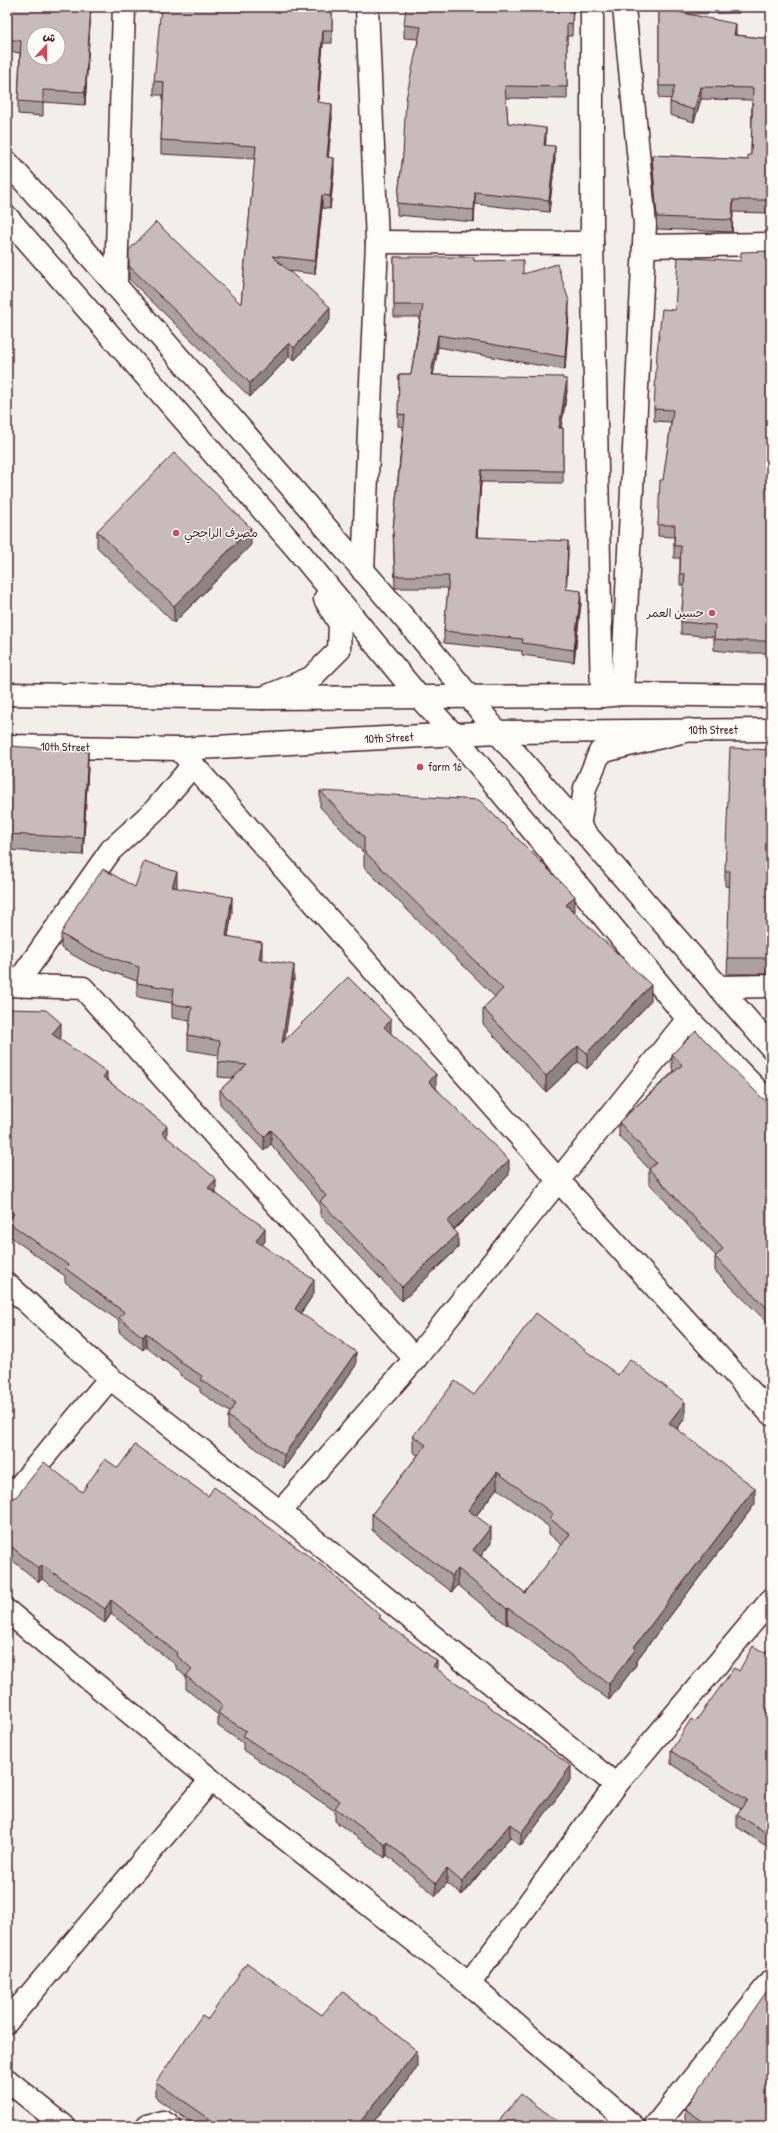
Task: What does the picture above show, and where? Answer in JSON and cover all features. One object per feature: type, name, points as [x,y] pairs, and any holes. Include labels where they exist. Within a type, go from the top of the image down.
[{"type":"street","points":[[116,284],[124,7]]},
{"type":"street","points":[[363,571],[377,242],[367,7]]},
{"type":"street","points":[[592,7],[592,242],[612,695]]},
{"type":"street","points":[[612,695],[645,224],[624,7]]},
{"type":"street","points":[[7,162],[116,284],[363,571],[470,697],[497,732],[771,1047]]},
{"type":"street","points":[[7,217],[296,548],[419,697],[454,735],[688,1019],[771,1104]]},
{"type":"street","points":[[377,242],[592,242]]},
{"type":"street","points":[[644,246],[771,244]]},
{"type":"street","points":[[263,698],[311,678],[339,650],[340,624],[296,548]]},
{"type":"street","points":[[7,694],[263,698],[612,695],[771,696]]},
{"type":"street","points":[[579,827],[585,788],[600,752],[689,730]]},
{"type":"street","name":"10th Street","points":[[7,746],[179,749],[497,732],[771,730]]},
{"type":"street","points":[[179,749],[559,1181],[771,1414]]},
{"type":"street","points":[[11,985],[111,850],[154,810],[193,765]]},
{"type":"street","points":[[11,985],[83,988],[415,1359]]},
{"type":"street","points":[[718,987],[771,986]]},
{"type":"street","points":[[280,1512],[415,1359],[688,1019]]},
{"type":"street","points":[[7,1284],[110,1378],[280,1512],[616,1785]]},
{"type":"street","points":[[7,1502],[110,1378]]},
{"type":"street","points":[[469,1984],[616,1785],[771,1600]]},
{"type":"street","points":[[7,1611],[212,1780],[469,1984],[633,2126]]},
{"type":"street","points":[[7,2022],[212,1780]]},
{"type":"street","points":[[655,2126],[771,1981]]},
{"type":"street","points":[[7,2080],[64,2126]]},
{"type":"street","points":[[147,2126],[163,2122],[170,2126]]},
{"type":"building","points":[[7,7],[91,7],[85,92],[43,90],[43,103],[18,101],[21,41],[7,39]]},
{"type":"building","points":[[161,7],[332,7],[332,30],[323,30],[317,102],[332,104],[327,157],[334,158],[330,196],[322,195],[315,261],[272,256],[330,307],[294,348],[289,343],[250,383],[129,266],[129,250],[156,222],[241,304],[256,146],[161,140],[164,82],[154,81]]},
{"type":"building","points":[[406,7],[573,7],[572,24],[567,23],[567,87],[505,86],[508,123],[546,128],[544,145],[555,146],[549,200],[475,192],[474,210],[397,203],[403,154],[406,99],[421,27],[404,25]]},
{"type":"building","points":[[659,8],[736,24],[734,35],[771,39],[771,200],[733,200],[732,220],[657,217],[652,155],[748,160],[748,155],[751,155],[753,88],[701,87],[694,110],[670,102],[675,86],[659,86]]},
{"type":"building","points":[[771,251],[771,641],[714,639],[715,625],[681,622],[685,574],[680,574],[681,546],[674,546],[675,525],[658,525],[660,480],[663,480],[673,410],[654,409],[657,352],[662,309],[675,310],[678,257],[741,261],[741,252]]},
{"type":"building","points":[[394,257],[474,257],[474,261],[523,260],[523,274],[557,264],[569,301],[565,357],[438,335],[431,375],[563,377],[563,379],[567,379],[559,428],[563,428],[563,471],[481,470],[476,537],[568,541],[566,589],[581,591],[574,650],[522,643],[523,639],[444,631],[449,576],[395,576],[393,529],[405,415],[398,414],[399,374],[411,374],[423,305],[394,305]]},
{"type":"building","points":[[174,453],[251,528],[174,606],[97,531]]},
{"type":"building","points":[[7,746],[88,751],[83,838],[7,834]]},
{"type":"building","points":[[730,748],[771,750],[771,958],[727,958],[730,871],[725,871]]},
{"type":"building","points":[[320,791],[479,800],[575,896],[566,905],[651,985],[587,1053],[578,1046],[546,1076],[483,1008],[503,989],[364,851],[364,837]]},
{"type":"building","points":[[144,861],[177,872],[172,887],[232,897],[226,936],[262,942],[259,959],[294,965],[282,1043],[348,977],[391,1020],[384,1027],[436,1074],[429,1082],[509,1160],[447,1222],[458,1234],[402,1287],[320,1201],[326,1196],[271,1130],[264,1137],[220,1090],[247,1065],[218,1062],[220,1041],[188,1035],[192,1007],[172,1004],[174,989],[137,983],[139,967],[89,950],[61,934],[77,905],[103,869],[135,887]]},
{"type":"building","points":[[7,1009],[46,1010],[61,1023],[52,1034],[107,1072],[103,1077],[167,1126],[162,1133],[216,1179],[208,1188],[265,1228],[256,1241],[314,1280],[295,1309],[356,1352],[284,1455],[228,1416],[236,1403],[200,1379],[202,1376],[180,1362],[181,1361],[146,1333],[143,1337],[119,1318],[124,1312],[65,1268],[68,1265],[8,1222],[14,1214],[7,1209]]},
{"type":"building","points":[[696,1031],[762,1098],[767,1102],[771,1102],[771,1312],[715,1257],[723,1249],[649,1169],[656,1163],[619,1122],[682,1065],[672,1054]]},
{"type":"building","points":[[536,1313],[618,1375],[630,1359],[685,1402],[669,1423],[755,1488],[634,1647],[636,1649],[609,1684],[508,1608],[507,1609],[458,1569],[452,1576],[372,1514],[426,1445],[413,1436],[455,1381],[474,1395]],"holes":[[[497,1472],[553,1514],[549,1518],[570,1534],[525,1593],[473,1550],[491,1527],[468,1510]]]},
{"type":"building","points":[[135,1445],[208,1496],[214,1487],[325,1568],[381,1616],[379,1618],[437,1661],[433,1666],[571,1766],[521,1833],[510,1824],[462,1882],[447,1869],[436,1883],[387,1842],[385,1845],[335,1808],[340,1801],[243,1736],[246,1731],[218,1713],[223,1705],[186,1676],[192,1669],[176,1655],[177,1653],[111,1600],[105,1609],[42,1565],[39,1569],[7,1543],[7,1501],[17,1496],[44,1462],[82,1492],[105,1459],[118,1468]]},
{"type":"building","points":[[771,1645],[771,1836],[737,1814],[747,1800],[671,1751],[691,1719],[695,1722],[734,1668],[739,1671],[753,1646],[765,1653]]},
{"type":"building","points":[[247,1963],[322,2015],[342,1991],[417,2051],[357,2126],[220,2126],[156,2082],[202,2015],[208,2019]]},
{"type":"building","points":[[771,1985],[771,2126],[710,2126],[685,2109]]},
{"type":"building","points":[[521,2094],[564,2126],[495,2126]]},
{"type":"place","name":"مصرف الراجحي","points":[[176,533]]},
{"type":"place","name":"حسين العمر","points":[[712,613]]},
{"type":"place","name":"farm 16","points":[[420,767]]}]
